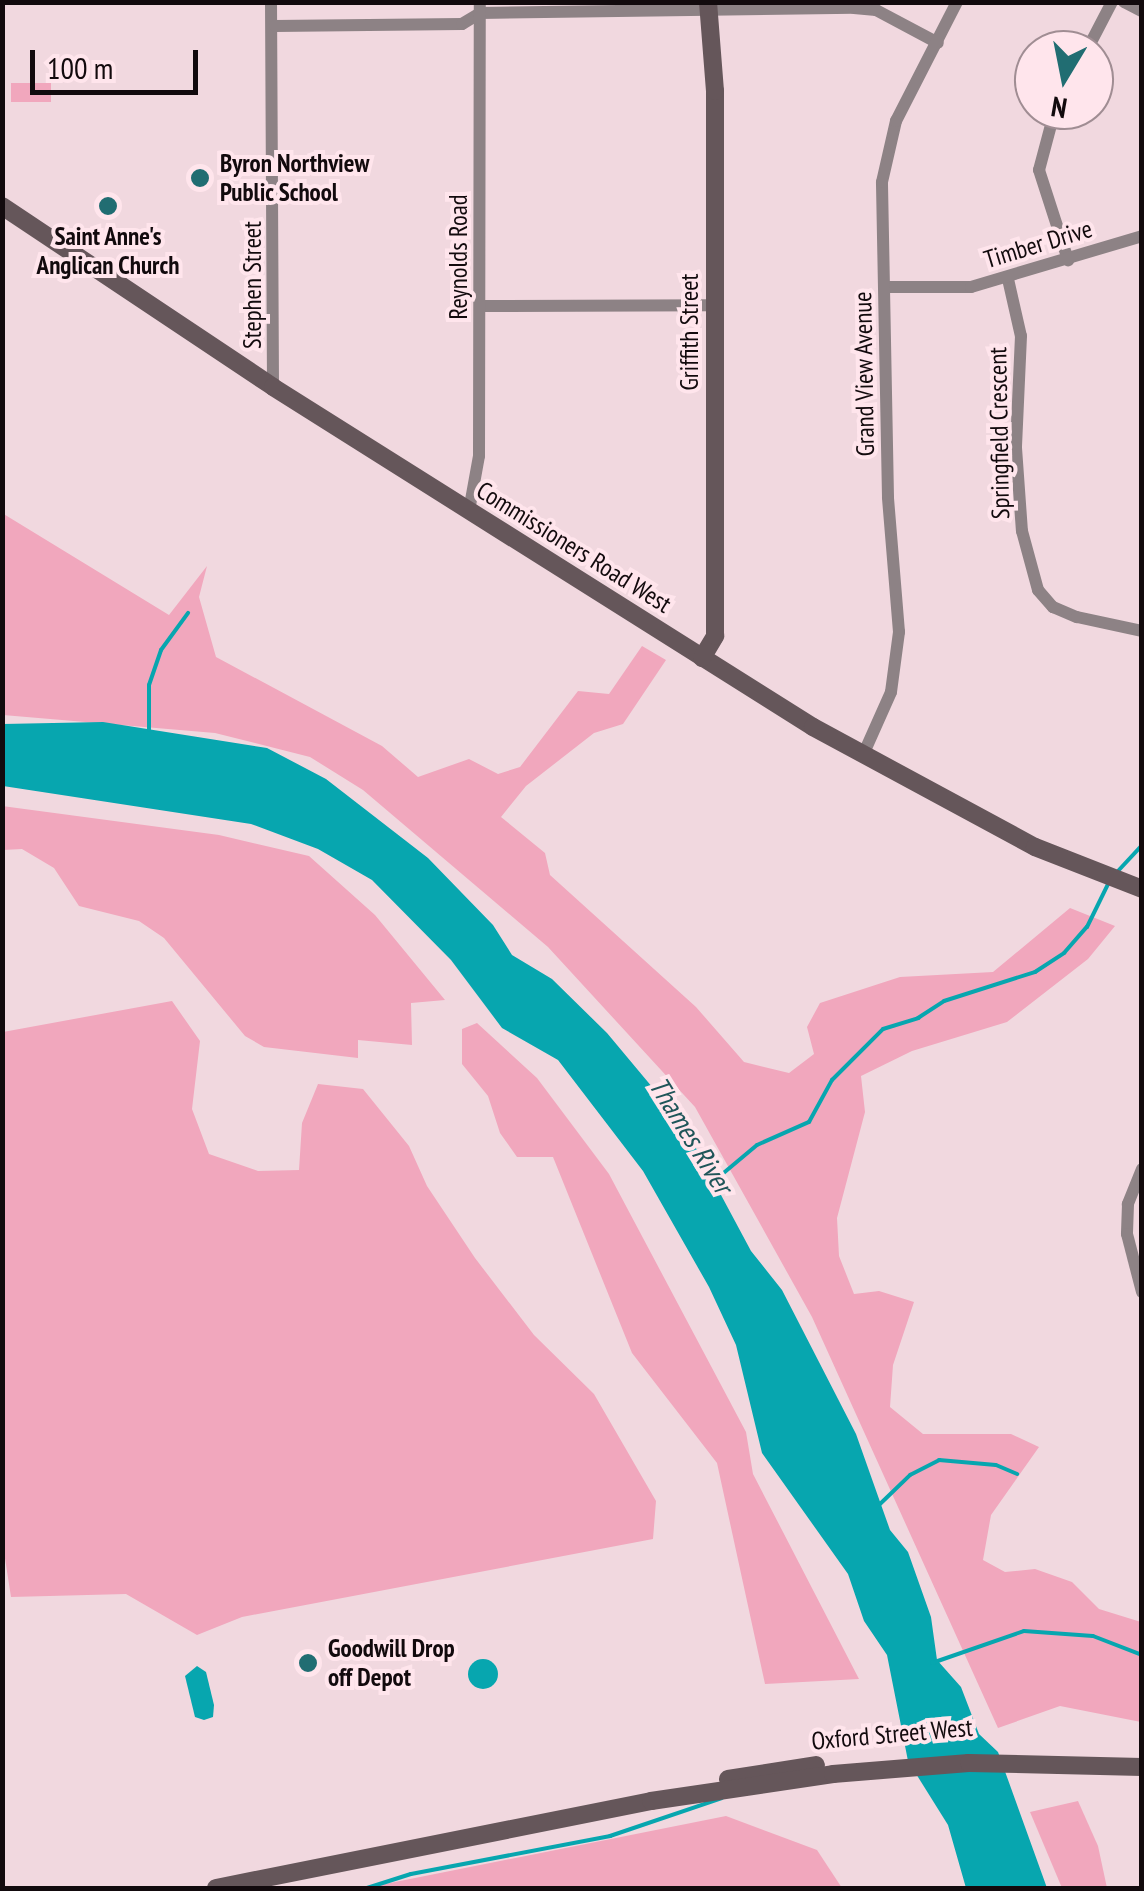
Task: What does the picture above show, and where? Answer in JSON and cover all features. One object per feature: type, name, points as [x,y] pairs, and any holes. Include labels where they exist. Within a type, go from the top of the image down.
[{"type":"main road","name":"Griffith Street","points":[[702,658],[715,636],[709,6]]},
{"type":"main road","name":"Commissioners Road West","points":[[2,206],[273,387],[863,755],[1036,848],[1142,889]]},
{"type":"main road","name":"Oxford Street West","points":[[216,1888],[705,1789],[934,1764],[1142,1758]]},
{"type":"main road","name":"Oxford Street West","points":[[1099,1760],[1142,1767]]},
{"type":"street","name":"Stephen Street","points":[[272,2],[273,387]]},
{"type":"street","name":"Grand View Avenue","points":[[863,755],[891,692],[898,632],[888,497],[882,182],[889,142],[957,2]]},
{"type":"street","points":[[1097,30],[1112,2]]},
{"type":"street","points":[[1124,2],[1142,11]]},
{"type":"street","points":[[275,26],[462,24],[480,8],[709,6],[876,10],[938,43]]},
{"type":"street","name":"Reynolds Road","points":[[469,511],[479,456],[480,8]]},
{"type":"street","points":[[1050,130],[1040,170],[1068,260]]},
{"type":"street","name":"Timber Drive","points":[[885,287],[971,287],[1140,241]]},
{"type":"street","name":"Springfield Crescent","points":[[1008,279],[1021,336],[1016,448],[1022,531],[1038,590],[1053,608],[1077,618],[1142,632]]},
{"type":"street","points":[[481,306],[714,305]]},
{"type":"street","points":[[1142,1169],[1128,1204],[1127,1234],[1142,1292]]},
{"type":"shaded area","points":[[11,83],[51,83],[51,102],[11,102]]},
{"type":"shaded area","points":[[2,513],[169,615],[207,566],[199,597],[216,657],[382,746],[418,777],[469,759],[498,774],[520,767],[578,691],[609,694],[642,646],[666,660],[623,724],[594,733],[526,786],[501,817],[545,853],[550,875],[696,1007],[744,1062],[789,1073],[814,1054],[807,1027],[820,1003],[900,977],[993,972],[1070,908],[1115,926],[1088,959],[1007,1022],[912,1051],[861,1076],[865,1112],[837,1218],[839,1256],[854,1294],[879,1291],[914,1302],[893,1365],[890,1407],[923,1434],[1011,1434],[1039,1447],[991,1515],[983,1560],[1005,1572],[1035,1569],[1072,1582],[1099,1609],[1141,1622],[1141,1722],[1060,1706],[998,1728],[812,1317],[695,1107],[548,947],[363,790],[310,757],[215,733],[3,715]]},
{"type":"shaded area","points":[[2,806],[219,835],[309,856],[375,915],[445,1000],[411,1003],[412,1045],[358,1040],[358,1058],[264,1047],[245,1036],[164,938],[139,921],[79,906],[54,868],[22,849],[3,850]]},
{"type":"shaded area","points":[[172,1001],[200,1041],[192,1109],[209,1154],[258,1171],[299,1170],[302,1123],[318,1084],[363,1089],[409,1146],[427,1186],[475,1258],[534,1335],[594,1394],[656,1501],[653,1539],[242,1617],[197,1635],[126,1594],[11,1597],[2,1539],[3,1032]]},
{"type":"shaded area","points":[[477,1023],[537,1078],[609,1174],[746,1432],[753,1474],[859,1679],[765,1684],[717,1463],[632,1353],[553,1157],[517,1157],[500,1133],[488,1096],[462,1064],[462,1029]]},
{"type":"shaded area","points":[[1078,1801],[1098,1846],[1107,1888],[1062,1888],[1030,1812]]},
{"type":"shaded area","points":[[726,1816],[817,1850],[842,1888],[365,1888]]},
{"type":"water","points":[[103,722],[267,748],[326,779],[428,858],[493,925],[512,955],[552,979],[607,1033],[683,1124],[751,1251],[782,1290],[856,1434],[890,1530],[908,1552],[931,1617],[937,1660],[961,1687],[979,1734],[998,1752],[1047,1888],[966,1888],[948,1825],[908,1761],[887,1655],[864,1621],[848,1574],[762,1453],[736,1345],[709,1287],[643,1171],[558,1060],[502,1028],[451,960],[372,880],[318,849],[251,824],[3,786],[3,724]]},
{"type":"water","points":[[483,1659],[494,1663],[498,1674],[494,1685],[483,1689],[472,1685],[468,1674],[472,1663]]},
{"type":"water","points":[[197,1666],[206,1672],[214,1705],[213,1717],[204,1720],[195,1717],[185,1676]]},
{"type":"waterway","points":[[149,730],[149,685],[161,650],[188,613]]},
{"type":"waterway","points":[[1118,871],[1142,845]]},
{"type":"waterway","name":"Thames River","points":[[714,1181],[757,1145],[809,1122],[832,1080],[883,1029],[918,1018],[944,1001],[1035,972],[1064,953],[1087,927],[1109,882]]},
{"type":"waterway","points":[[880,1504],[910,1475],[939,1460],[996,1465],[1017,1474]]},
{"type":"waterway","points":[[932,1663],[1024,1631],[1093,1636],[1142,1655]]},
{"type":"waterway","points":[[367,1888],[411,1874],[610,1836],[722,1798]]},
{"type":"place","name":"Byron Northview Public School","points":[[200,178]]},
{"type":"place","name":"Saint Anne's Anglican Church","points":[[108,206]]},
{"type":"place","name":"Goodwill Drop off Depot","points":[[308,1663]]}]
